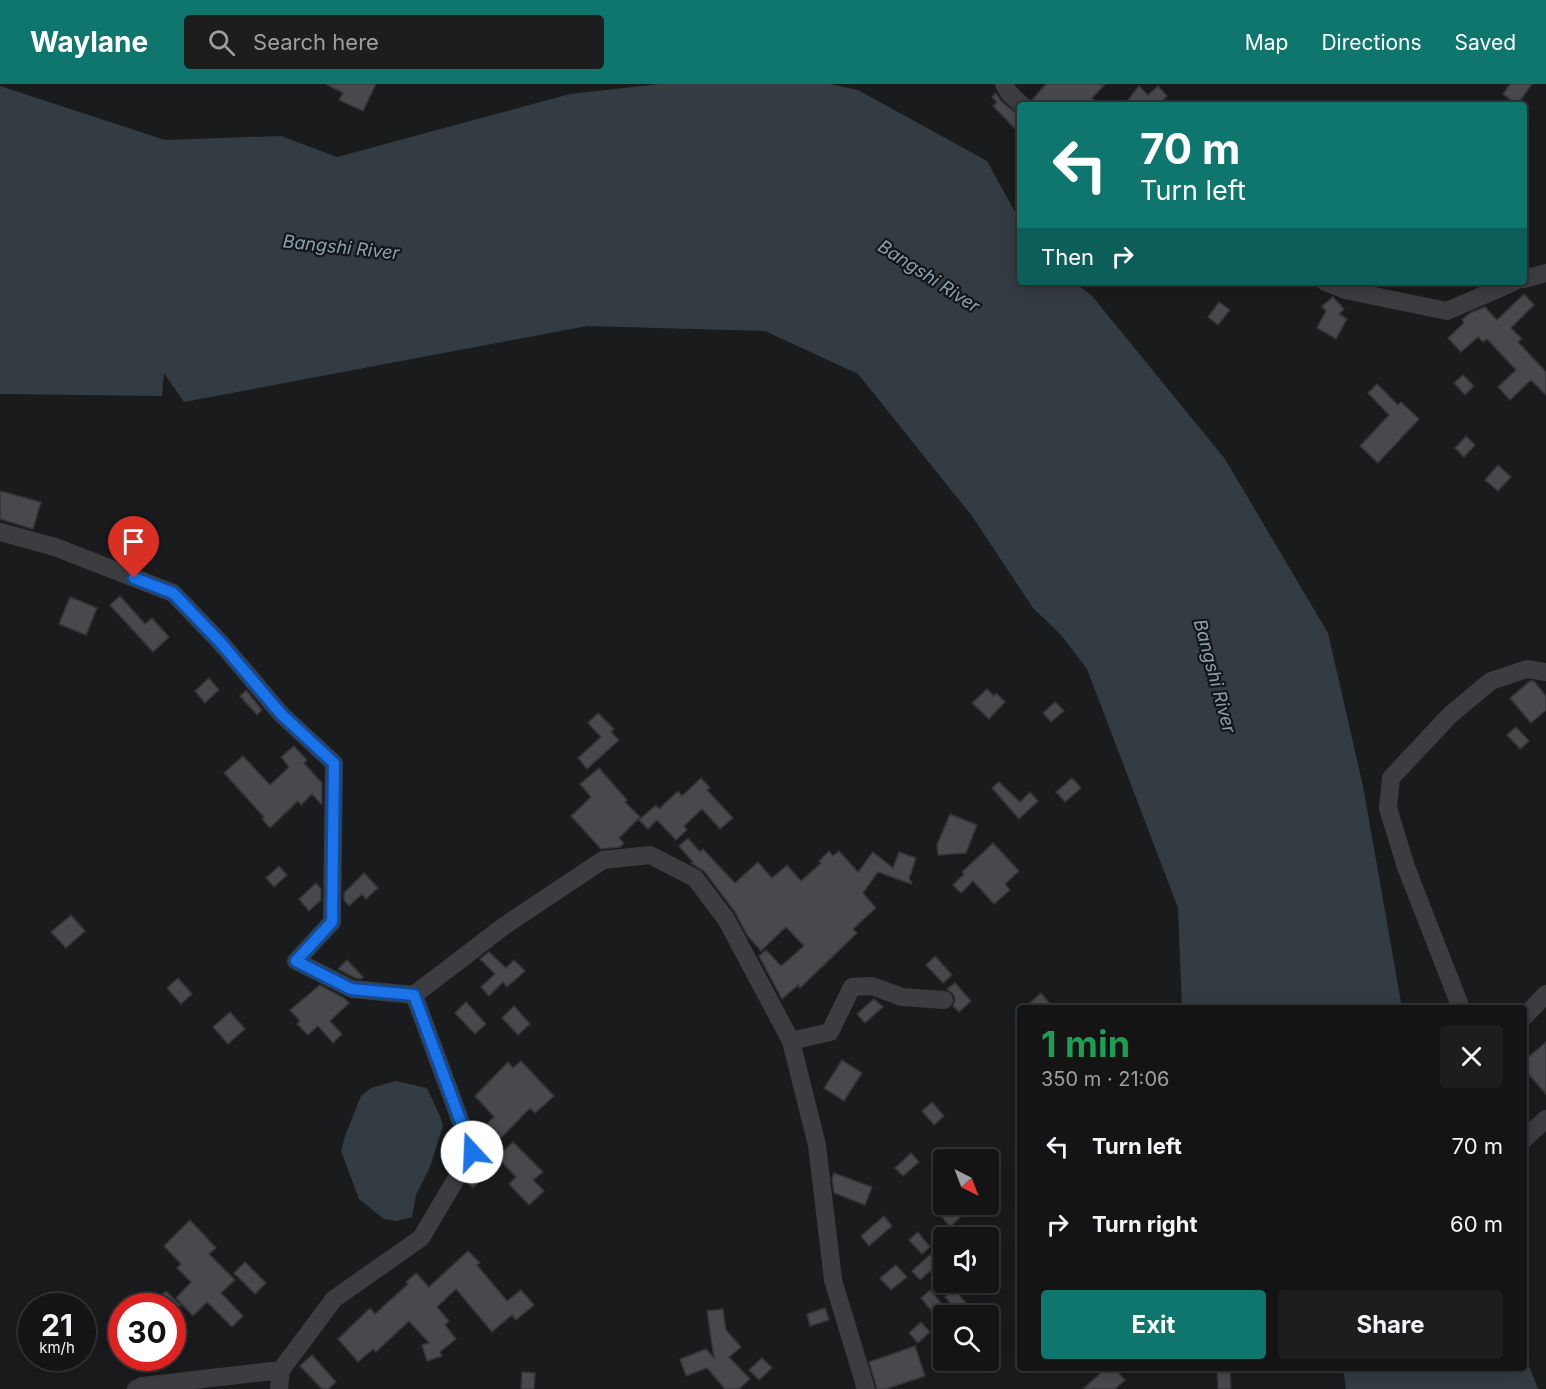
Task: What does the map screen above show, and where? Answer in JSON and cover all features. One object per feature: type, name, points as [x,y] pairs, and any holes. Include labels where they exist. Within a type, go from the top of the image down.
[{"type":"street","points":[[1004,84],[1009,93],[1019,102]]},
{"type":"street","points":[[1527,278],[1546,273]]},
{"type":"street","points":[[1332,285],[1345,290],[1447,311],[1507,285]]},
{"type":"street","points":[[0,532],[55,547],[173,593],[221,643],[281,714],[334,763],[332,922],[296,961],[351,989],[414,995],[504,926],[603,860],[650,855],[695,878],[726,919],[791,1041],[817,1145],[833,1280],[866,1389]]},
{"type":"street","points":[[1460,1005],[1406,867],[1388,808],[1391,778],[1450,714],[1491,681],[1527,669],[1546,672]]},
{"type":"street","points":[[791,1041],[830,1032],[852,987],[872,986],[902,997],[944,1000]]},
{"type":"street","points":[[1527,1014],[1546,994]]},
{"type":"street","points":[[279,1389],[281,1370],[334,1299],[421,1238],[472,1152],[414,995]]},
{"type":"street","points":[[1527,1136],[1546,1119]]},
{"type":"street","points":[[136,1389],[142,1386],[281,1370]]},
{"type":"water","name":"Bangshi River","points":[[659,84],[829,84],[858,90],[987,161],[1017,216],[1017,285],[1078,285],[1092,296],[1225,459],[1328,633],[1363,786],[1401,1005],[1182,1005],[1178,908],[1087,669],[1061,635],[1033,608],[972,516],[858,374],[765,331],[587,326],[184,402],[164,373],[162,396],[0,394],[0,86],[165,140],[281,136],[337,157],[570,94]]},
{"type":"water","points":[[396,1081],[427,1088],[443,1126],[430,1167],[416,1195],[412,1217],[396,1221],[384,1219],[359,1199],[341,1151],[361,1096],[371,1088]]},
{"type":"water","points":[[1527,1361],[1538,1389],[1346,1389],[1343,1371],[1527,1371]]},
{"type":"building","points":[[326,84],[376,84],[363,111],[339,100],[343,93]]},
{"type":"building","points":[[1046,84],[1105,84],[1092,98],[1096,102],[1032,102]]},
{"type":"building","points":[[1510,84],[1532,84],[1519,102],[1513,102],[1503,94]]},
{"type":"building","points":[[1139,86],[1148,95],[1158,86],[1167,96],[1163,100],[1165,102],[1126,102]]},
{"type":"building","points":[[996,93],[1001,101],[1017,114],[1017,131],[993,106],[997,102],[992,97]]},
{"type":"building","points":[[1524,294],[1534,305],[1511,328],[1522,339],[1518,342],[1546,372],[1546,395],[1531,380],[1510,400],[1498,387],[1516,370],[1487,339],[1483,342],[1478,337],[1461,352],[1448,338],[1464,323],[1462,320],[1470,313],[1485,307],[1497,320]]},
{"type":"building","points":[[1333,297],[1344,309],[1339,314],[1347,319],[1336,339],[1317,328],[1326,311],[1322,306]]},
{"type":"building","points":[[1219,302],[1230,310],[1218,325],[1208,317]]},
{"type":"building","points":[[1463,375],[1474,386],[1465,395],[1454,383]]},
{"type":"building","points":[[1377,384],[1398,405],[1401,402],[1419,419],[1378,463],[1360,446],[1389,415],[1368,393]]},
{"type":"building","points":[[1466,436],[1475,445],[1464,457],[1455,448]]},
{"type":"building","points":[[1498,465],[1511,477],[1498,491],[1485,480]]},
{"type":"building","points":[[0,491],[41,502],[33,529],[0,519]]},
{"type":"building","points":[[120,596],[145,624],[152,618],[169,637],[153,652],[110,605]]},
{"type":"building","points":[[70,597],[97,608],[86,635],[59,624]]},
{"type":"building","points":[[209,678],[219,690],[205,703],[195,691]]},
{"type":"building","points":[[1530,681],[1534,681],[1546,696],[1546,710],[1531,723],[1510,698]]},
{"type":"building","points":[[987,689],[994,696],[996,693],[1005,702],[989,719],[972,703]]},
{"type":"building","points":[[246,690],[262,710],[257,715],[240,696]]},
{"type":"building","points":[[1055,702],[1064,711],[1051,722],[1043,713]]},
{"type":"building","points":[[598,713],[614,729],[611,732],[619,740],[587,769],[578,758],[601,737],[588,723]]},
{"type":"building","points":[[1516,727],[1529,741],[1520,749],[1507,735]]},
{"type":"building","points":[[294,746],[307,760],[304,763],[322,783],[322,802],[321,804],[312,794],[301,805],[298,801],[270,828],[262,819],[264,817],[224,773],[243,756],[270,785],[289,767],[281,757]]},
{"type":"building","points":[[599,768],[627,800],[625,802],[640,817],[619,838],[624,843],[620,847],[601,849],[571,816],[591,797],[580,784]]},
{"type":"building","points":[[701,778],[710,788],[707,790],[733,818],[720,829],[702,809],[684,826],[687,830],[676,840],[657,820],[648,829],[639,820],[656,805],[659,809],[678,791],[682,796]]},
{"type":"building","points":[[1072,778],[1081,788],[1065,802],[1056,792]]},
{"type":"building","points":[[999,782],[1020,802],[1030,792],[1038,801],[1019,819],[992,788]]},
{"type":"building","points":[[950,814],[977,825],[966,853],[938,855],[937,845]]},
{"type":"building","points":[[688,838],[700,852],[703,849],[735,883],[758,862],[772,878],[787,865],[801,881],[821,863],[819,861],[829,851],[833,856],[839,851],[858,872],[873,852],[893,868],[899,852],[916,858],[909,879],[911,884],[878,872],[863,893],[876,908],[853,929],[857,933],[800,988],[798,985],[782,999],[759,956],[766,950],[781,966],[804,946],[786,927],[761,951],[747,935],[735,912],[704,871],[691,863],[693,862],[679,846]]},
{"type":"building","points":[[993,843],[1019,871],[1005,884],[1010,890],[994,904],[973,881],[961,893],[953,885],[964,874],[962,872]]},
{"type":"building","points":[[279,866],[287,875],[274,887],[266,878]]},
{"type":"building","points":[[364,873],[378,888],[366,899],[362,894],[349,906],[344,900],[344,893]]},
{"type":"building","points":[[316,883],[321,889],[321,900],[309,911],[299,899]]},
{"type":"building","points":[[71,915],[85,931],[66,948],[51,932]]},
{"type":"building","points":[[489,952],[506,968],[514,960],[525,971],[507,987],[503,982],[489,996],[481,987],[495,974],[480,959]]},
{"type":"building","points":[[935,956],[952,975],[943,983],[926,965]]},
{"type":"building","points":[[347,960],[363,977],[361,979],[338,969]]},
{"type":"building","points":[[178,978],[192,994],[181,1004],[167,988]]},
{"type":"building","points":[[955,983],[971,1001],[959,1012],[953,1006],[954,995],[947,989]]},
{"type":"building","points":[[320,985],[349,1003],[330,1021],[342,1034],[333,1043],[318,1026],[308,1035],[297,1024],[300,1021],[290,1010]]},
{"type":"building","points":[[1041,993],[1051,1005],[1027,1005]]},
{"type":"building","points":[[874,999],[883,1007],[865,1023],[857,1014]]},
{"type":"building","points":[[466,1002],[486,1024],[475,1034],[455,1013]]},
{"type":"building","points":[[514,1006],[530,1024],[518,1035],[502,1018]]},
{"type":"building","points":[[230,1012],[245,1029],[228,1044],[213,1027]]},
{"type":"building","points":[[1546,1042],[1546,1094],[1527,1072],[1527,1058]]},
{"type":"building","points":[[842,1060],[862,1073],[844,1101],[824,1088]]},
{"type":"building","points":[[521,1061],[554,1096],[535,1113],[530,1108],[498,1141],[484,1126],[494,1117],[475,1096],[508,1062],[513,1068]]},
{"type":"building","points":[[932,1102],[944,1116],[934,1125],[922,1111]]},
{"type":"building","points":[[513,1142],[543,1172],[533,1180],[544,1191],[529,1205],[509,1184],[516,1177],[497,1157]]},
{"type":"building","points":[[911,1153],[919,1162],[903,1176],[895,1168]]},
{"type":"building","points":[[481,1161],[491,1171],[473,1188],[467,1182]]},
{"type":"building","points":[[834,1173],[872,1187],[865,1205],[834,1193],[832,1178]]},
{"type":"building","points":[[940,1215],[963,1215],[950,1227]]},
{"type":"building","points":[[884,1216],[892,1226],[869,1246],[861,1236]]},
{"type":"building","points":[[190,1220],[216,1248],[209,1254],[235,1280],[221,1293],[243,1316],[232,1327],[207,1302],[193,1316],[186,1309],[186,1293],[181,1293],[191,1282],[177,1268],[181,1264],[164,1246]]},
{"type":"building","points":[[918,1232],[930,1247],[922,1254],[909,1240]]},
{"type":"building","points":[[468,1251],[480,1263],[477,1265],[507,1301],[521,1290],[534,1305],[516,1320],[512,1315],[492,1332],[456,1289],[437,1307],[449,1321],[445,1325],[456,1339],[440,1352],[442,1356],[427,1361],[422,1345],[429,1343],[409,1321],[376,1352],[373,1349],[358,1362],[338,1339],[370,1308],[375,1314],[408,1284],[406,1282],[416,1273],[429,1287]]},
{"type":"building","points":[[931,1254],[933,1256],[933,1268],[920,1280],[912,1271]]},
{"type":"building","points":[[245,1262],[266,1283],[255,1294],[234,1273]]},
{"type":"building","points":[[896,1265],[907,1277],[891,1290],[880,1278]]},
{"type":"building","points":[[930,1290],[943,1305],[933,1305],[933,1313],[921,1298]]},
{"type":"building","points":[[950,1293],[957,1293],[968,1305],[952,1305],[945,1297]]},
{"type":"building","points":[[825,1308],[829,1320],[810,1326],[807,1314]]},
{"type":"building","points":[[723,1309],[726,1330],[741,1347],[729,1357],[750,1379],[739,1389],[725,1389],[707,1368],[686,1376],[680,1359],[706,1349],[714,1358],[707,1311]]},
{"type":"building","points":[[921,1322],[930,1332],[918,1343],[909,1333]]},
{"type":"building","points":[[915,1346],[925,1376],[886,1389],[877,1389],[869,1362]]},
{"type":"building","points":[[312,1355],[336,1382],[328,1389],[322,1389],[300,1366]]},
{"type":"building","points":[[762,1358],[772,1368],[759,1380],[749,1370]]},
{"type":"building","points":[[1103,1371],[1117,1371],[1125,1380],[1115,1389],[1083,1389]]},
{"type":"building","points":[[1217,1371],[1230,1371],[1231,1389],[1218,1389]]},
{"type":"building","points":[[522,1372],[535,1373],[534,1389],[521,1389]]},
{"type":"route","points":[[134,578],[173,593],[221,643],[281,714],[334,763],[332,922],[296,961],[351,989],[414,995],[472,1152]]}]
